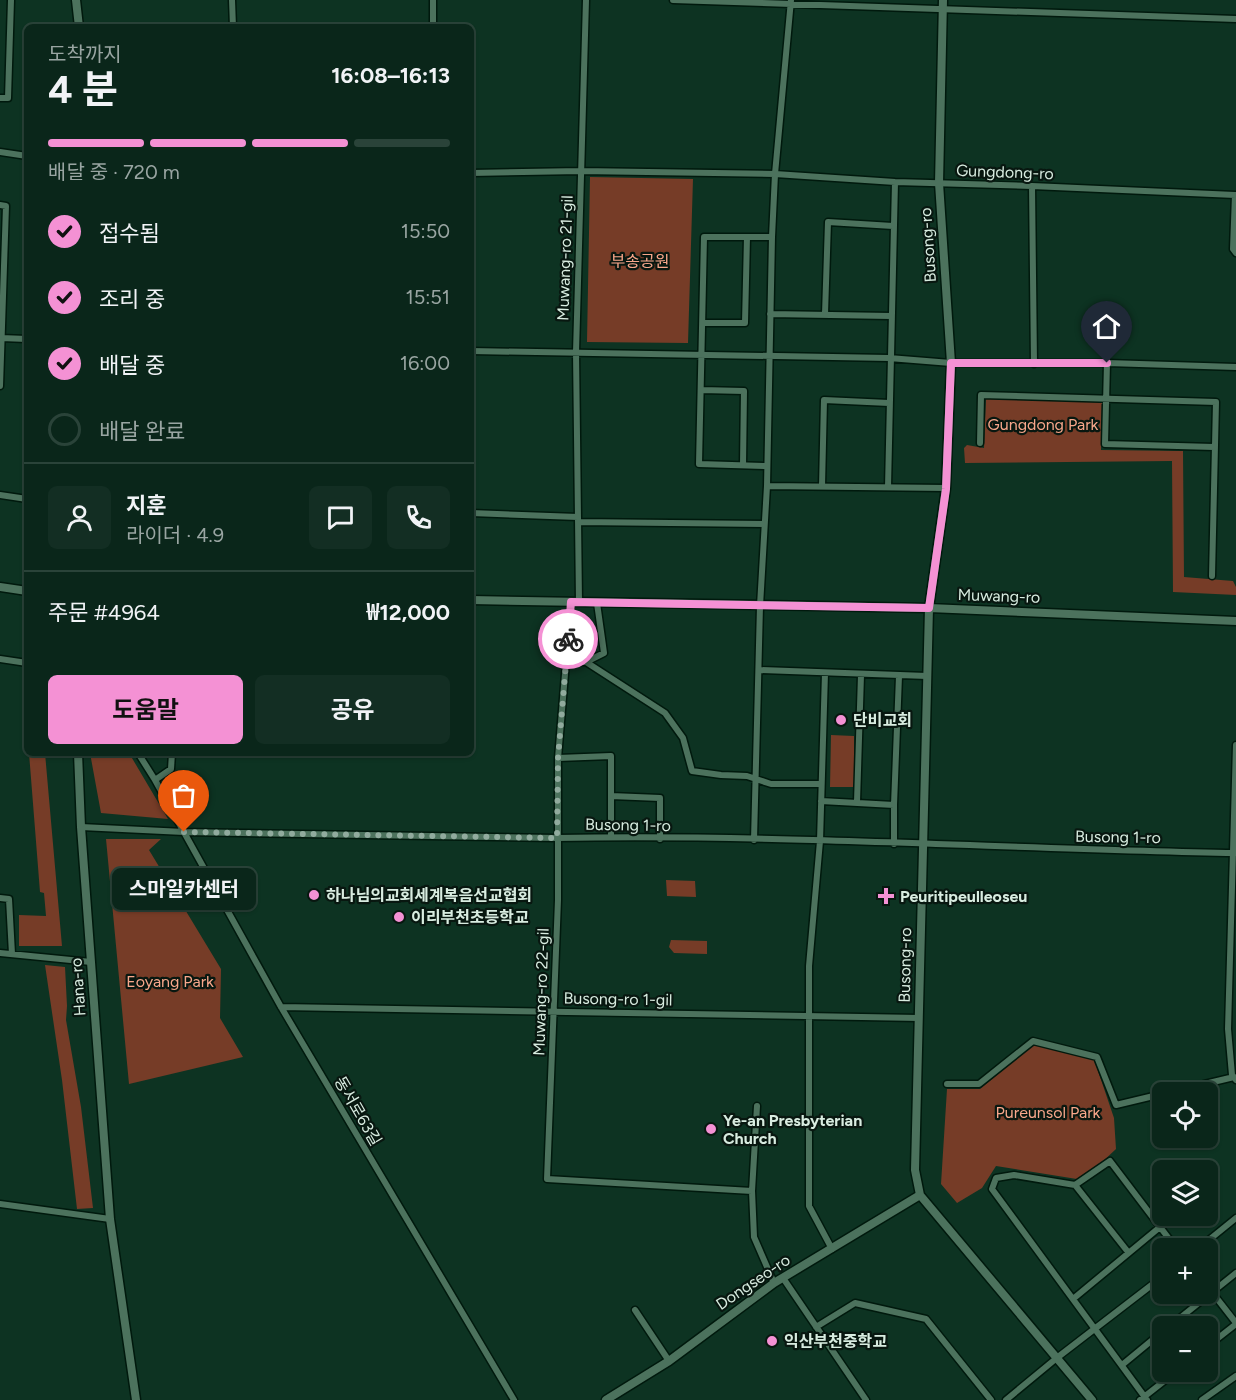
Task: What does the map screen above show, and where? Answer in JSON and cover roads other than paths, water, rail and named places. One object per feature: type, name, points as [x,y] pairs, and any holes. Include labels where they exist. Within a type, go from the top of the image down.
[{"type":"street","points":[[0,98],[8,98],[11,0]]},
{"type":"street","points":[[76,0],[79,24]]},
{"type":"street","points":[[232,0],[232,24]]},
{"type":"street","points":[[433,0],[433,24]]},
{"type":"street","name":"Muwang-ro 21-gil","points":[[575,602],[578,520],[576,352],[586,0]]},
{"type":"street","points":[[673,0],[943,5],[1236,19]]},
{"type":"street","points":[[754,840],[772,237],[775,174],[791,2]]},
{"type":"street","name":"Busong-ro","points":[[920,1195],[915,1170],[921,905],[925,845],[929,608],[946,489],[951,363],[939,183],[943,5]]},
{"type":"street","points":[[0,152],[24,156]]},
{"type":"street","name":"Gungdong-ro","points":[[474,173],[581,171],[775,174],[895,182],[1235,195]]},
{"type":"street","points":[[888,487],[895,182]]},
{"type":"street","points":[[1032,186],[1034,364]]},
{"type":"street","points":[[1235,195],[1233,249],[1236,254]]},
{"type":"street","points":[[0,206],[6,206],[0,386]]},
{"type":"street","points":[[825,314],[828,222],[893,226]]},
{"type":"street","points":[[766,466],[699,464],[704,237],[772,237]]},
{"type":"street","points":[[703,323],[745,323],[747,237]]},
{"type":"street","points":[[770,314],[891,316]]},
{"type":"street","points":[[1,338],[24,339]]},
{"type":"street","points":[[474,351],[890,358],[951,363],[1107,363],[1236,367]]},
{"type":"street","points":[[1107,363],[1104,444],[1214,447]]},
{"type":"street","points":[[701,390],[744,391],[742,465]]},
{"type":"street","points":[[980,443],[981,395],[1216,402],[1212,576]]},
{"type":"street","points":[[822,486],[824,400],[889,403]]},
{"type":"street","points":[[766,486],[946,489]]},
{"type":"street","points":[[0,495],[24,499]]},
{"type":"street","points":[[474,513],[578,520],[764,524]]},
{"type":"street","points":[[0,587],[24,592]]},
{"type":"street","name":"Muwang-ro","points":[[474,600],[929,608],[1236,621]]},
{"type":"street","name":"Muwang-ro 22-gil","points":[[575,602],[566,662],[558,758],[554,1011],[547,1179],[752,1191]]},
{"type":"street","points":[[566,662],[586,662],[604,653],[597,603]]},
{"type":"street","points":[[0,659],[24,663]]},
{"type":"street","points":[[586,662],[665,713],[683,738],[692,771],[747,776],[771,784],[821,784]]},
{"type":"street","points":[[759,670],[927,676]]},
{"type":"street","points":[[825,673],[820,841],[809,966],[809,1206],[832,1249]]},
{"type":"street","points":[[857,802],[861,675]]},
{"type":"street","points":[[894,844],[899,676]]},
{"type":"street","points":[[1218,1082],[1235,1079],[1232,1075],[1228,1029],[1235,853],[1236,745]]},
{"type":"street","name":"Hana-ro","points":[[78,756],[81,827],[110,1219],[136,1400]]},
{"type":"street","points":[[140,756],[184,832]]},
{"type":"street","points":[[155,780],[171,769],[172,756]]},
{"type":"street","points":[[558,758],[611,756],[611,837]]},
{"type":"street","points":[[611,796],[660,798],[660,838]]},
{"type":"street","points":[[821,801],[894,805]]},
{"type":"street","name":"Busong 1-ro","points":[[81,827],[184,832],[820,841],[1103,851],[1235,853]]},
{"type":"street","name":"동서로63길","points":[[184,832],[281,1007],[514,1400]]},
{"type":"street","points":[[0,898],[9,899],[12,954]]},
{"type":"street","points":[[0,953],[91,962]]},
{"type":"street","name":"Busong-ro 1-gil","points":[[281,1007],[919,1018]]},
{"type":"street","points":[[947,1084],[979,1084],[1033,1041],[1097,1057],[1116,1105],[1152,1096]]},
{"type":"street","points":[[757,1106],[752,1191],[754,1237],[774,1283]]},
{"type":"street","points":[[1075,1185],[1110,1161],[1168,1238]]},
{"type":"street","points":[[1128,1252],[1075,1185],[1014,1175],[996,1178],[992,1189],[1096,1329],[1144,1399],[1164,1382]]},
{"type":"street","points":[[920,1195],[1092,1400]]},
{"type":"street","name":"Dongseo-ro","points":[[606,1400],[669,1361],[774,1283],[920,1195]]},
{"type":"street","points":[[0,1203],[110,1219]]},
{"type":"street","points":[[1211,1238],[1236,1218]]},
{"type":"street","points":[[1073,1299],[1160,1227]]},
{"type":"street","points":[[1218,1284],[1236,1273]]},
{"type":"street","points":[[783,1278],[867,1400]]},
{"type":"street","points":[[1006,1400],[1152,1285]]},
{"type":"street","points":[[1218,1299],[1236,1323],[1218,1338]]},
{"type":"street","points":[[816,1327],[855,1303],[926,1319],[991,1400]]},
{"type":"street","points":[[1181,1316],[1194,1304]]},
{"type":"street","points":[[635,1310],[669,1361]]},
{"type":"street","points":[[1122,1365],[1152,1340]]},
{"type":"street","points":[[1202,1400],[1236,1376]]},
{"type":"place","name":"단비교회","points":[[841,720]]},
{"type":"place","name":"스마일카센터","points":[[184,832]]},
{"type":"place","name":"하나님의교회세계복음선교협회","points":[[314,895]]},
{"type":"place","name":"Peuritipeulleoseu","points":[[886,896]]},
{"type":"place","name":"이리부천초등학교","points":[[399,917]]},
{"type":"place","name":"Ye-an Presbyterian Church","points":[[711,1129]]},
{"type":"place","name":"익산부천중학교","points":[[772,1341]]},
{"type":"park label","name":"부송공원","points":[[640,261]]},
{"type":"park label","name":"Gungdong Park","points":[[1043,424]]},
{"type":"park label","name":"Eoyang Park","points":[[170,981]]},
{"type":"park label","name":"Pureunsol Park","points":[[1048,1112]]}]
